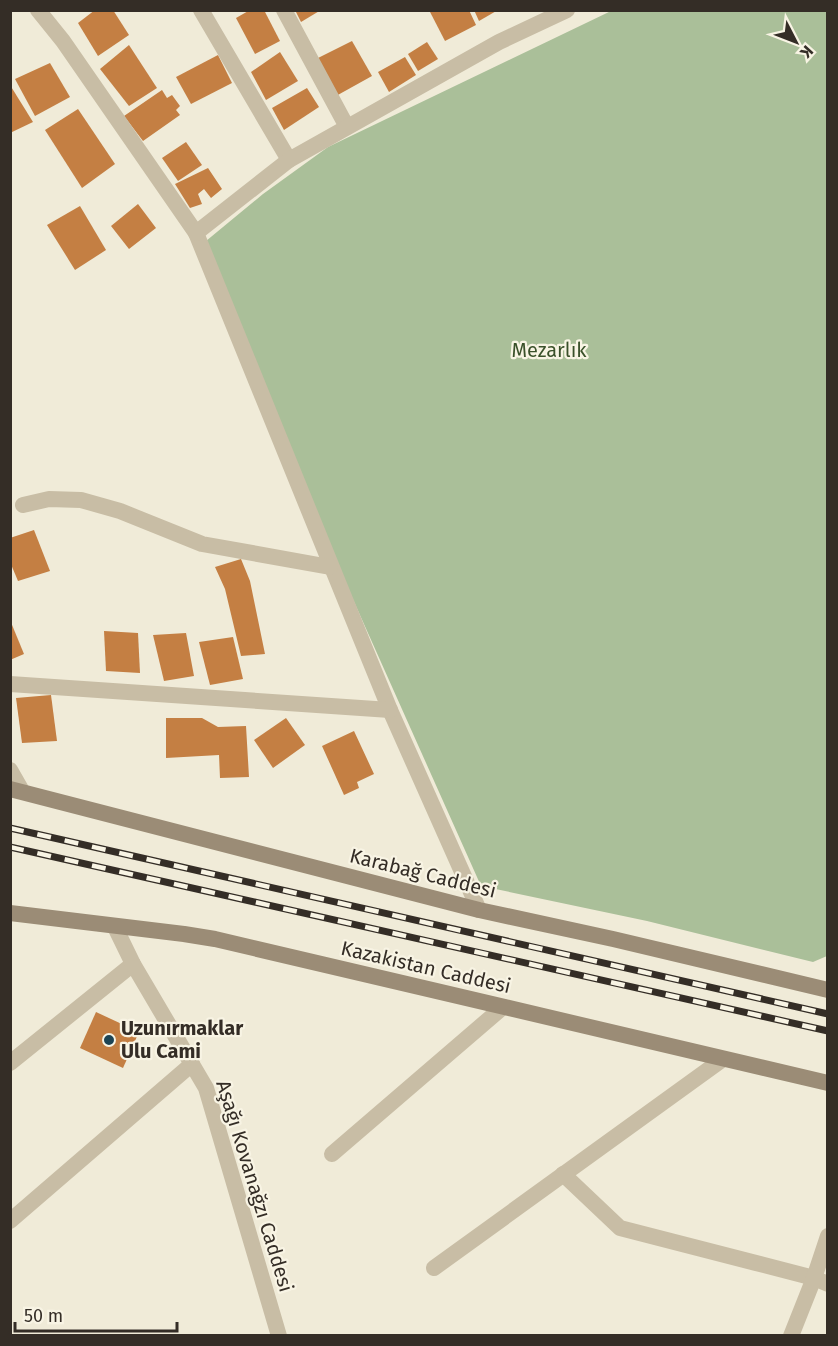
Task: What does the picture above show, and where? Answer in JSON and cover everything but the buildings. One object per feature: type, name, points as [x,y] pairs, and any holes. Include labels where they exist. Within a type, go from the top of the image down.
[{"type":"main road","name":"Karabağ Caddesi","points":[[16,790],[479,910],[828,990]]},
{"type":"main road","name":"Kazakistan Caddesi","points":[[10,913],[215,939],[828,1083]]},
{"type":"street","points":[[38,10],[196,233],[330,567],[390,710],[479,910]]},
{"type":"street","points":[[201,10],[289,160]]},
{"type":"street","points":[[284,10],[348,127]]},
{"type":"street","points":[[196,233],[289,160],[499,42],[567,10]]},
{"type":"street","points":[[23,505],[49,499],[81,500],[120,511],[202,544],[330,567]]},
{"type":"street","points":[[10,684],[390,710]]},
{"type":"street","points":[[10,770],[16,790]]},
{"type":"street","name":"Aşağı Kovanağzı Caddesi","points":[[115,927],[133,964],[206,1088],[279,1335]]},
{"type":"street","points":[[10,1063],[133,964]]},
{"type":"street","points":[[332,1154],[503,1007]]},
{"type":"street","points":[[434,1268],[723,1059]]},
{"type":"street","points":[[10,1221],[192,1064]]},
{"type":"street","points":[[563,1174],[620,1228],[821,1281]]},
{"type":"street","points":[[791,1335],[821,1281],[828,1236]]},
{"type":"green space","name":"Mezarlık","points":[[611,11],[826,11],[828,17],[827,956],[813,962],[647,921],[481,886],[355,604],[200,246],[263,194],[328,147]]},
{"type":"railway","points":[[10,828],[828,1014]]},
{"type":"railway","points":[[10,847],[828,1031]]},
{"type":"place","name":"Uzunırmaklar Ulu Cami","points":[[109,1040]]}]
